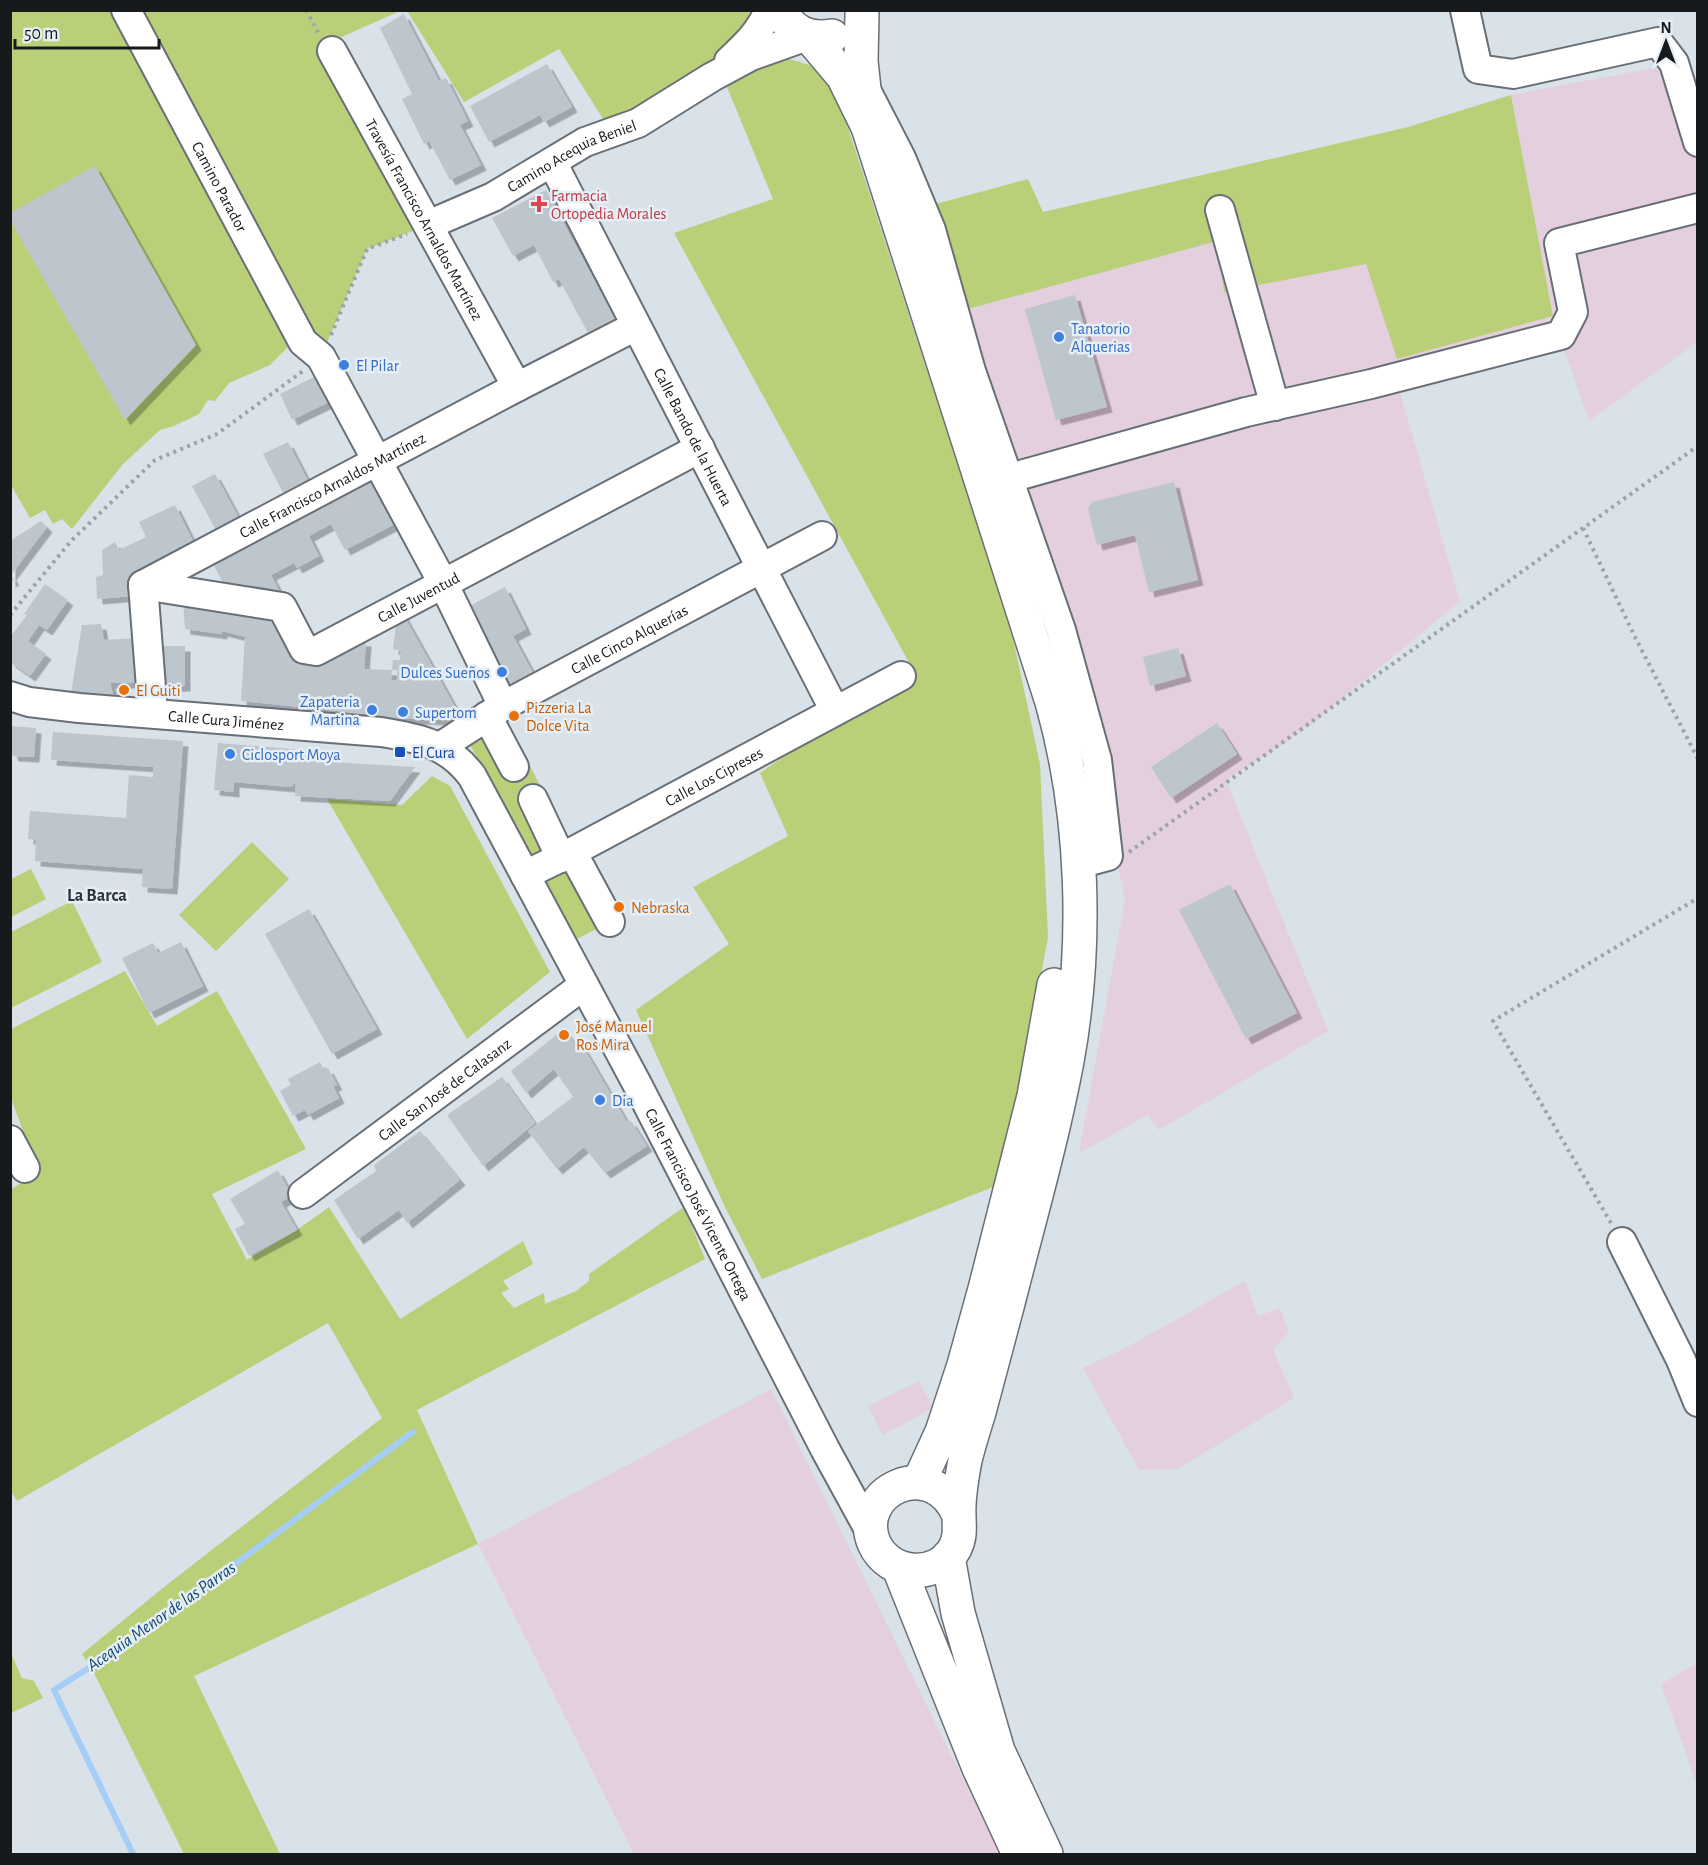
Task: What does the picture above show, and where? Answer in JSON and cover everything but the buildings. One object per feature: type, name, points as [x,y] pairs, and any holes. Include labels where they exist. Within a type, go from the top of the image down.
[{"type":"highway","points":[[780,10],[784,20],[795,30],[822,38],[845,31],[855,23],[862,12]]},
{"type":"highway","points":[[862,12],[862,82],[868,127]]},
{"type":"highway","points":[[809,36],[826,53],[843,76],[868,127],[1062,737],[1068,769],[1078,864],[1078,951],[1067,1059],[1039,1184],[966,1459],[958,1515]]},
{"type":"highway","points":[[905,1486],[942,1432],[964,1365],[1034,1096],[1050,1014],[1056,970],[1060,867],[1053,753],[1041,667]]},
{"type":"highway","points":[[932,1485],[944,1492],[953,1502],[958,1515],[959,1538],[955,1548],[938,1565],[925,1570],[912,1571],[899,1568],[889,1562],[881,1554],[871,1533],[871,1521],[881,1498],[905,1486],[932,1485]]},
{"type":"highway","points":[[948,1557],[958,1612],[998,1751],[1046,1854]]},
{"type":"highway","points":[[899,1568],[979,1768],[1019,1854]]},
{"type":"street","name":"Camino Parador","points":[[126,10],[303,342],[321,357],[444,585],[495,711],[514,767]]},
{"type":"street","points":[[712,76],[752,40],[769,10]]},
{"type":"street","points":[[1465,10],[1478,69],[1512,74],[1658,42],[1674,63],[1698,142]]},
{"type":"street","points":[[712,76],[751,56],[809,36]]},
{"type":"street","name":"Travesía Francisco Arnaldos Martínez","points":[[332,51],[517,387]]},
{"type":"street","name":"Camino Acequia Beniel","points":[[428,225],[493,196],[585,142],[638,123],[712,76]]},
{"type":"street","points":[[862,82],[901,158],[931,230],[971,371],[1061,630],[1096,760],[1108,856],[1078,864]]},
{"type":"street","name":"Calle Bando de la Huerta","points":[[552,162],[835,711]]},
{"type":"street","points":[[1010,478],[1275,406],[1561,335],[1573,312],[1559,243],[1698,208]]},
{"type":"street","points":[[1220,210],[1275,406]]},
{"type":"street","name":"Calle Francisco Arnaldos Martínez","points":[[143,585],[636,326]]},
{"type":"street","name":"Calle Juventud","points":[[143,585],[282,607],[304,650],[316,651],[700,448]]},
{"type":"street","name":"Calle Cinco Alquerías","points":[[440,747],[495,711],[822,536]]},
{"type":"street","points":[[143,585],[153,713]]},
{"type":"street","name":"Calle Los Cipreses","points":[[525,875],[567,855],[901,676]]},
{"type":"street","name":"Calle Cura Jiménez","points":[[10,696],[54,706],[381,732],[408,736],[440,747]]},
{"type":"street","name":"Calle Francisco José Vicente Ortega","points":[[440,747],[452,754],[472,776],[584,985],[825,1449]]},
{"type":"street","points":[[533,799],[610,922]]},
{"type":"street","name":"Calle San José de Calasanz","points":[[303,1194],[584,985]]},
{"type":"street","points":[[10,1140],[25,1168]]},
{"type":"street","points":[[1622,1242],[1681,1360],[1698,1402]]},
{"type":"street","points":[[825,1449],[849,1475],[861,1483],[905,1486]]},
{"type":"street","points":[[825,1449],[871,1533]]},
{"type":"path","points":[[10,615],[71,541],[155,460],[217,434],[321,357],[367,249],[428,225]]},
{"type":"path","points":[[1127,854],[1698,446]]},
{"type":"path","points":[[1583,528],[1635,637],[1698,759]]},
{"type":"path","points":[[1622,1242],[1493,1021],[1698,898]]},
{"type":"shaded area","points":[[1684,62],[1698,122],[1697,342],[1589,421],[1563,347],[1400,392],[1460,601],[1303,731],[1226,780],[1328,1031],[1159,1130],[1148,1115],[1079,1153],[1125,899],[1097,760],[1026,505],[968,309],[1217,241],[1224,292],[1366,264],[1553,315],[1511,95]]},
{"type":"shaded area","points":[[1245,1281],[1258,1316],[1280,1308],[1289,1332],[1273,1349],[1294,1398],[1178,1469],[1139,1470],[1083,1368],[1129,1346]]},
{"type":"shaded area","points":[[919,1381],[933,1408],[883,1435],[868,1406]]},
{"type":"shaded area","points":[[771,1389],[1000,1854],[634,1854],[478,1544]]},
{"type":"shaded area","points":[[1697,1663],[1697,1785],[1661,1684]]},
{"type":"green space","points":[[11,11],[116,11],[277,312],[288,347],[270,365],[229,383],[215,401],[208,400],[199,414],[160,430],[123,464],[72,529],[62,519],[53,524],[45,510],[30,518],[11,485]]},
{"type":"green space","points":[[126,11],[400,11],[326,44],[428,225],[367,249],[321,357]]},
{"type":"green space","points":[[407,11],[749,11],[748,20],[730,49],[662,97],[605,122],[559,49],[464,102]]},
{"type":"green space","points":[[780,56],[822,69],[839,100],[1011,629],[1040,764],[1048,937],[1003,1183],[762,1279],[725,1207],[636,1010],[729,944],[693,887],[788,836],[760,773],[912,668],[674,233],[773,199],[727,87]]},
{"type":"green space","points":[[1511,95],[1553,316],[1397,359],[1366,264],[1224,292],[1217,241],[968,309],[932,205],[1028,179],[1043,212],[1408,127]]},
{"type":"green space","points":[[507,721],[610,922],[575,940],[469,743]]},
{"type":"green space","points":[[432,776],[450,786],[550,972],[467,1039],[327,799],[402,805]]},
{"type":"green space","points":[[252,842],[289,879],[216,951],[179,915]]},
{"type":"green space","points":[[31,869],[46,899],[11,917],[11,879]]},
{"type":"green space","points":[[72,901],[102,962],[11,1008],[11,932]]},
{"type":"green space","points":[[125,971],[157,1026],[217,991],[306,1149],[212,1194],[247,1260],[297,1230],[329,1207],[400,1319],[523,1241],[533,1264],[503,1281],[509,1289],[501,1293],[514,1308],[544,1293],[545,1304],[576,1291],[589,1281],[589,1274],[684,1207],[705,1259],[417,1410],[478,1544],[194,1676],[280,1854],[184,1854],[91,1667],[82,1654],[164,1587],[382,1418],[328,1323],[17,1501],[10,1489],[11,1189],[38,1173],[11,1098],[11,1029]]},
{"type":"green space","points":[[10,1651],[22,1678],[34,1681],[43,1698],[11,1713]]},
{"type":"waterway","name":"Acequia Menor de las Parras","points":[[133,1854],[54,1690],[130,1642],[413,1432]]},
{"type":"place","name":"Farmacia Ortopedia Morales","points":[[539,204]]},
{"type":"place","name":"Tanatorio Alquerias","points":[[1059,337]]},
{"type":"place","name":"El Pilar","points":[[344,365]]},
{"type":"place","name":"Dulces Sueños","points":[[502,672]]},
{"type":"place","name":"El Guiti","points":[[124,690]]},
{"type":"place","name":"Zapateria Martina","points":[[372,710]]},
{"type":"place","name":"Supertom","points":[[403,712]]},
{"type":"place","name":"Pizzeria La Dolce Vita","points":[[514,716]]},
{"type":"place","name":"El Cura","points":[[400,752]]},
{"type":"place","name":"Ciclosport Moya","points":[[230,754]]},
{"type":"place","name":"Nebraska","points":[[619,907]]},
{"type":"place","name":"José Manuel Ros Mira","points":[[564,1035]]},
{"type":"place","name":"Dia","points":[[600,1100]]},
{"type":"district","name":"La Barca","points":[[97,895]]}]
